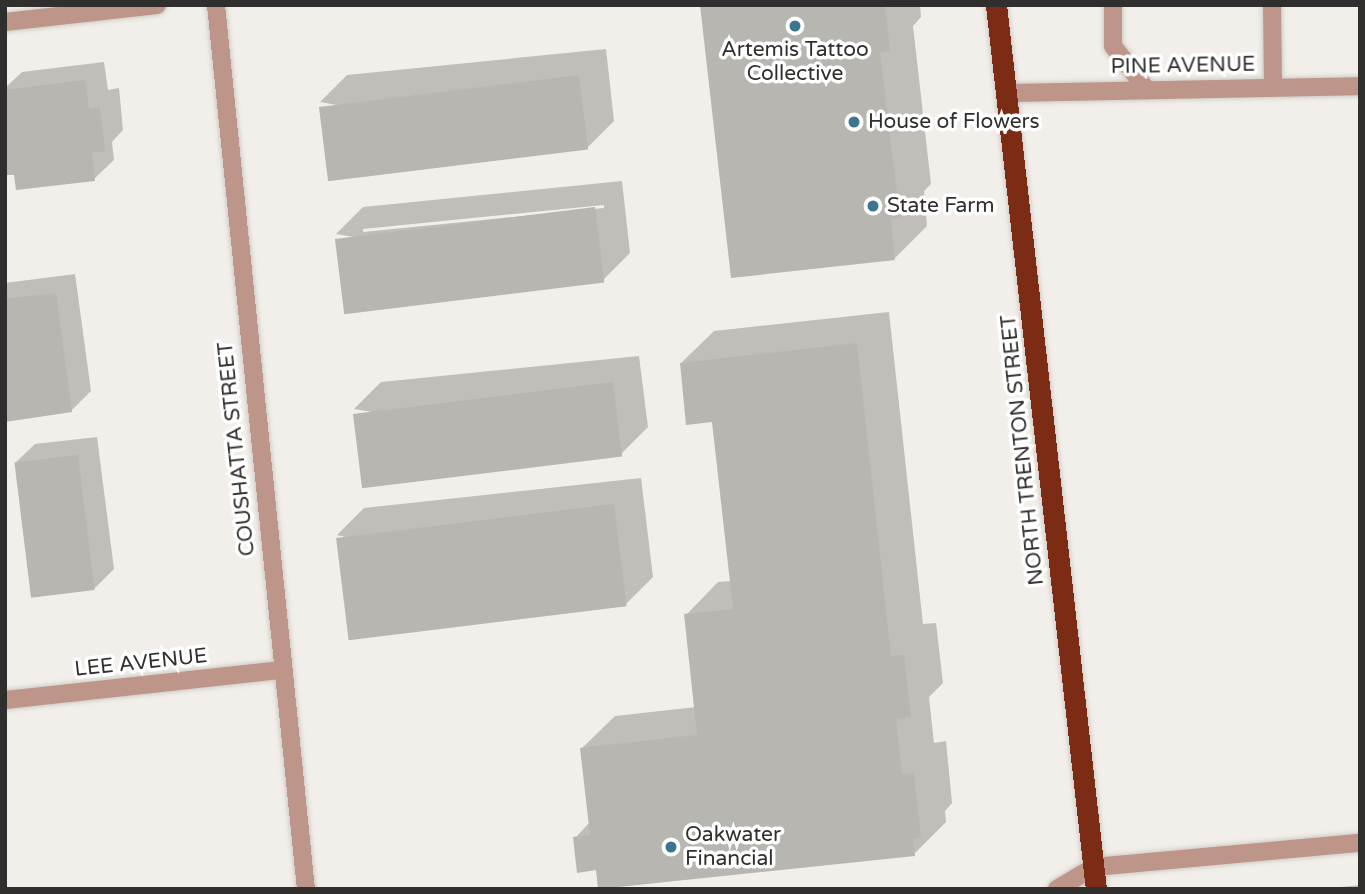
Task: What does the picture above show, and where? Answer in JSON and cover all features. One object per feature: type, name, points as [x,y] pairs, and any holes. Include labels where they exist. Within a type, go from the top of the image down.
[{"type":"highway","name":"NORTH TRENTON STREET","points":[[996,5],[1096,889]]},
{"type":"street","points":[[5,22],[157,5]]},
{"type":"street","name":"COUSHATTA STREET","points":[[216,5],[306,889]]},
{"type":"street","points":[[1113,5],[1113,46],[1147,90]]},
{"type":"street","points":[[1272,5],[1273,88]]},
{"type":"street","name":"PINE AVENUE","points":[[1007,93],[1360,86]]},
{"type":"street","name":"LEE AVENUE","points":[[5,700],[282,670]]},
{"type":"street","points":[[1057,889],[1094,867],[1360,843]]},
{"type":"building","points":[[700,5],[885,5],[890,51],[880,52],[900,218],[891,219],[895,260],[731,278]]},
{"type":"building","points":[[579,75],[588,149],[328,181],[319,107]]},
{"type":"building","points":[[85,80],[89,109],[100,107],[105,151],[92,153],[95,181],[16,190],[14,175],[5,175],[5,90]]},
{"type":"building","points":[[595,207],[604,282],[344,314],[335,239]]},
{"type":"building","points":[[56,293],[72,412],[5,422],[5,299]]},
{"type":"building","points":[[857,343],[891,656],[904,655],[911,717],[896,719],[902,774],[914,773],[921,837],[913,839],[915,856],[598,889],[596,870],[577,873],[573,837],[590,835],[580,748],[697,735],[684,614],[733,609],[712,422],[686,425],[680,363]]},
{"type":"building","points":[[613,382],[622,456],[362,488],[353,414]]},
{"type":"building","points":[[78,455],[95,590],[31,598],[14,463]]},
{"type":"building","points":[[614,504],[627,606],[349,640],[336,538]]},
{"type":"place","name":"Artemis Tattoo Collective","points":[[795,26]]},
{"type":"place","name":"House of Flowers","points":[[854,122]]},
{"type":"place","name":"State Farm","points":[[873,206]]},
{"type":"place","name":"Oakwater Financial","points":[[671,847]]}]
